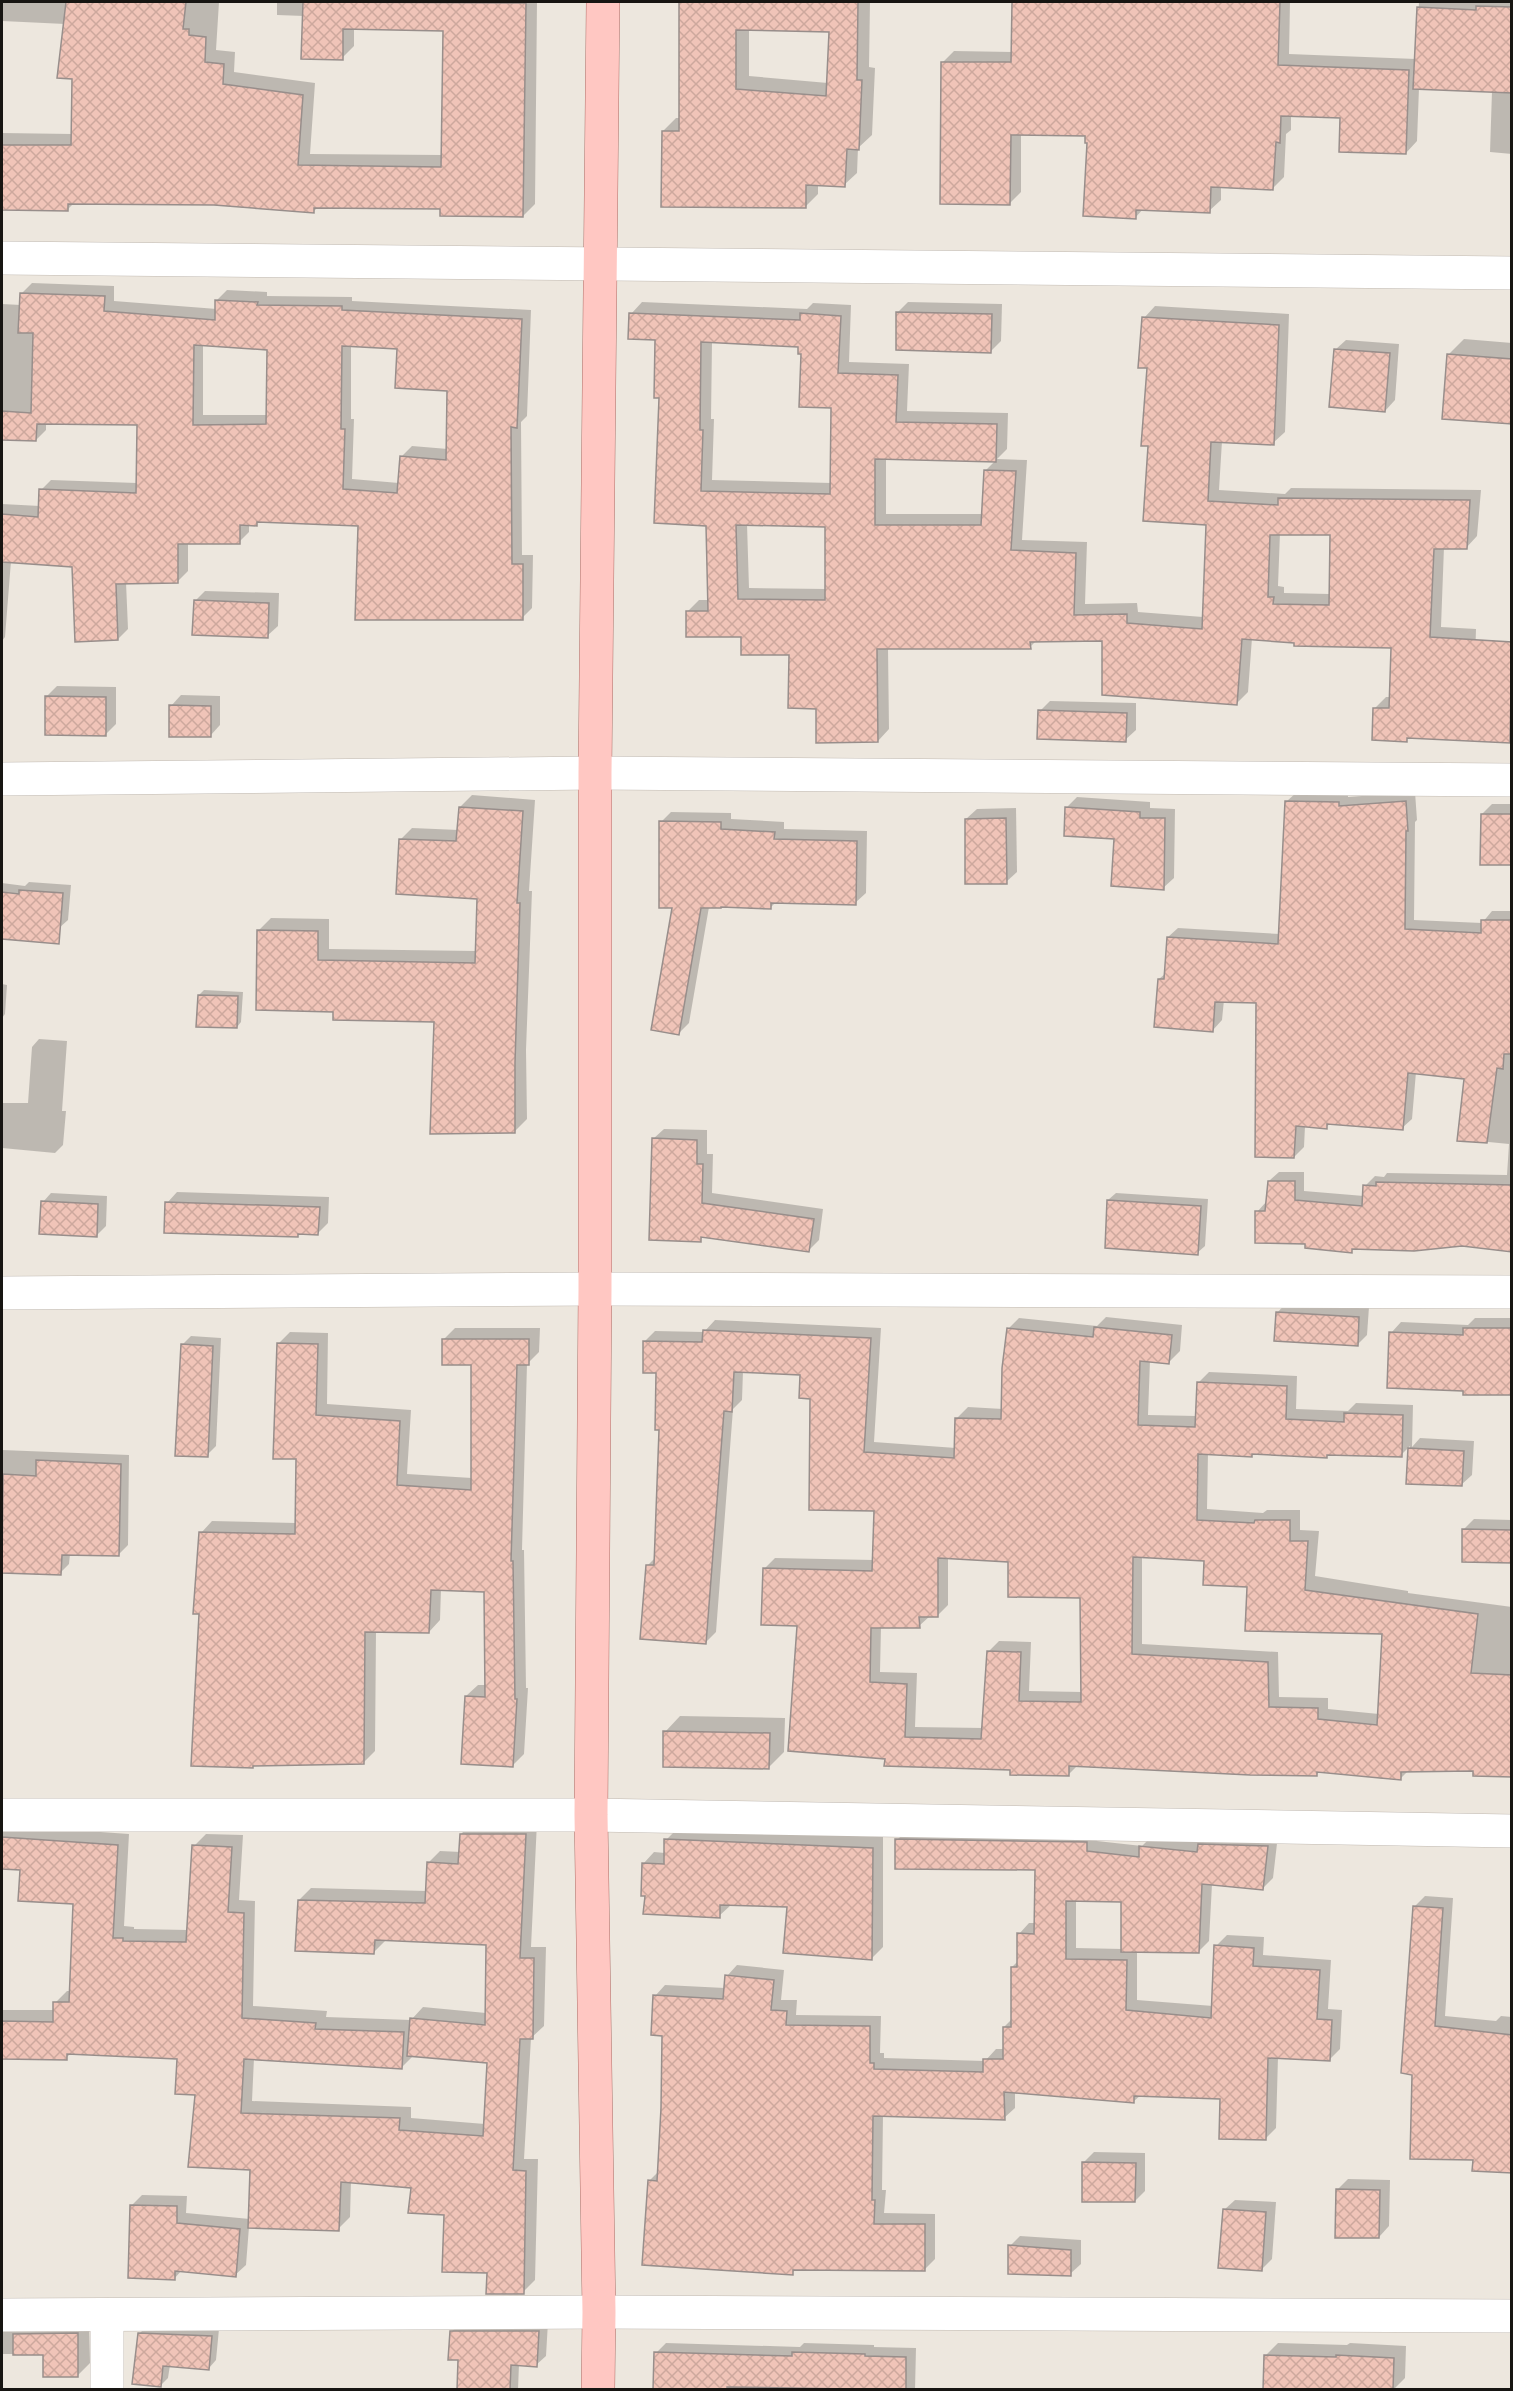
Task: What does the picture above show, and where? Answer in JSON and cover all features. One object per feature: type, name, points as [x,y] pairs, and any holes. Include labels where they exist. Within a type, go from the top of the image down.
[{"type":"main road","points":[[598,2390],[599,2312],[591,1815],[595,1289],[595,773],[603,2]]},
{"type":"street","points":[[2,258],[1512,273]]},
{"type":"street","points":[[2,779],[595,773],[1512,780]]},
{"type":"street","points":[[2,1293],[595,1289],[1512,1292]]},
{"type":"street","points":[[2,1815],[591,1815],[1512,1831]]},
{"type":"street","points":[[2,2315],[599,2312],[1512,2316]]},
{"type":"street","points":[[107,2314],[107,2390]]},
{"type":"building","points":[[66,2],[186,2],[183,29],[189,29],[189,35],[206,37],[205,62],[224,64],[223,84],[303,95],[298,165],[441,167],[443,31],[343,29],[343,60],[301,59],[303,2],[526,3],[523,217],[440,216],[440,209],[314,208],[314,213],[214,205],[68,204],[68,211],[2,210],[2,145],[71,145],[72,79],[57,78]]},
{"type":"building","points":[[679,2],[858,2],[857,80],[862,80],[859,150],[847,149],[845,187],[806,185],[806,208],[661,207],[662,131],[679,131]],"holes":[[[736,30],[829,32],[826,96],[736,89]]]},
{"type":"building","points":[[1012,2],[1280,2],[1278,65],[1409,70],[1406,154],[1339,152],[1340,118],[1281,116],[1280,143],[1276,142],[1273,190],[1211,187],[1210,213],[1136,210],[1136,219],[1083,216],[1087,143],[1085,143],[1085,136],[1011,135],[1010,205],[940,204],[941,62],[1011,62]]},
{"type":"building","points":[[1476,6],[1512,7],[1512,93],[1413,89],[1417,7],[1476,10]]},
{"type":"building","points":[[20,293],[105,296],[104,311],[215,320],[215,300],[258,302],[257,305],[342,306],[342,310],[522,319],[517,428],[511,427],[512,564],[523,564],[523,620],[355,620],[358,526],[257,522],[257,526],[240,525],[240,544],[178,544],[178,583],[116,584],[118,640],[75,642],[72,567],[2,562],[2,514],[38,517],[39,489],[136,493],[137,425],[37,424],[36,441],[2,440],[2,411],[31,413],[33,333],[18,333]],"holes":[[[194,345],[267,350],[266,424],[193,425]],[[342,346],[397,349],[395,388],[447,391],[446,460],[400,456],[397,493],[343,489],[345,429],[341,429]]]},
{"type":"building","points":[[896,312],[992,314],[991,353],[896,350]]},
{"type":"building","points":[[629,313],[800,320],[800,313],[841,316],[838,373],[898,375],[896,422],[997,424],[996,462],[875,459],[875,525],[981,525],[984,470],[1016,471],[1011,550],[1076,553],[1074,615],[1127,614],[1127,623],[1202,629],[1206,525],[1143,521],[1148,446],[1141,446],[1147,368],[1138,368],[1142,317],[1279,325],[1274,445],[1211,442],[1208,501],[1278,505],[1278,498],[1470,500],[1467,549],[1434,549],[1430,637],[1512,642],[1510,743],[1407,738],[1407,742],[1372,740],[1373,708],[1389,708],[1391,648],[1294,646],[1294,643],[1242,639],[1237,705],[1102,695],[1102,641],[1030,642],[1031,649],[877,649],[878,742],[816,743],[816,709],[788,708],[789,655],[741,655],[741,637],[686,637],[686,611],[708,611],[706,526],[654,523],[659,398],[654,398],[655,340],[628,339]],"holes":[[[701,342],[798,347],[798,354],[801,354],[799,407],[831,408],[830,494],[701,491],[703,430],[700,430]],[[736,525],[825,527],[825,600],[738,599]],[[1270,535],[1330,535],[1329,605],[1273,604],[1274,597],[1268,597]]]},
{"type":"building","points":[[1334,349],[1390,353],[1385,412],[1329,407]]},
{"type":"building","points":[[1447,354],[1512,359],[1512,424],[1442,419]]},
{"type":"building","points":[[194,600],[269,603],[268,638],[192,635]]},
{"type":"building","points":[[45,696],[106,697],[106,736],[45,735]]},
{"type":"building","points":[[169,705],[211,706],[211,737],[169,737]]},
{"type":"building","points":[[1038,710],[1127,713],[1126,742],[1037,739]]},
{"type":"building","points":[[1285,801],[1339,802],[1339,806],[1406,801],[1408,831],[1406,831],[1405,929],[1481,933],[1481,920],[1512,920],[1512,1054],[1504,1054],[1503,1069],[1497,1068],[1487,1143],[1457,1141],[1464,1079],[1408,1073],[1403,1130],[1327,1124],[1327,1129],[1296,1126],[1294,1158],[1255,1157],[1256,1003],[1215,1002],[1213,1032],[1154,1027],[1158,979],[1164,979],[1167,937],[1278,944]]},
{"type":"building","points":[[459,807],[523,811],[517,903],[520,903],[515,1133],[430,1134],[434,1022],[333,1020],[333,1012],[256,1010],[257,930],[318,931],[318,960],[475,963],[477,899],[396,894],[399,839],[456,841]]},
{"type":"building","points":[[1065,807],[1140,812],[1140,818],[1165,818],[1164,890],[1111,886],[1114,839],[1064,836]]},
{"type":"building","points":[[1481,814],[1512,814],[1512,865],[1480,865]]},
{"type":"building","points":[[1006,818],[1007,884],[965,884],[965,819]]},
{"type":"building","points":[[659,821],[721,822],[721,829],[775,832],[774,839],[857,841],[856,905],[771,903],[771,909],[701,908],[679,1035],[651,1030],[672,908],[659,908]]},
{"type":"building","points":[[19,890],[63,893],[59,944],[2,939],[2,892],[19,894]]},
{"type":"building","points":[[198,995],[238,996],[237,1028],[196,1027]]},
{"type":"building","points":[[652,1138],[697,1140],[697,1164],[703,1164],[702,1203],[814,1219],[809,1252],[701,1237],[701,1242],[649,1240]]},
{"type":"building","points":[[1268,1181],[1295,1181],[1295,1200],[1362,1206],[1363,1185],[1376,1186],[1376,1182],[1512,1185],[1512,1252],[1462,1246],[1414,1251],[1352,1249],[1352,1253],[1305,1248],[1305,1244],[1255,1243],[1255,1211],[1265,1211]]},
{"type":"building","points":[[1107,1200],[1201,1206],[1198,1255],[1105,1248]]},
{"type":"building","points":[[41,1201],[98,1204],[97,1237],[39,1234]]},
{"type":"building","points":[[165,1202],[320,1207],[318,1235],[298,1234],[298,1237],[164,1233]]},
{"type":"building","points":[[1276,1312],[1359,1317],[1358,1346],[1274,1341]]},
{"type":"building","points":[[1094,1327],[1172,1335],[1169,1364],[1140,1361],[1138,1425],[1195,1427],[1197,1382],[1287,1386],[1286,1419],[1344,1422],[1344,1413],[1403,1415],[1402,1457],[1327,1455],[1327,1458],[1252,1454],[1252,1457],[1198,1454],[1197,1520],[1254,1523],[1255,1520],[1290,1520],[1290,1541],[1308,1541],[1305,1590],[1478,1614],[1471,1673],[1512,1675],[1512,1777],[1473,1776],[1473,1771],[1401,1772],[1401,1780],[1317,1772],[1317,1776],[1250,1775],[1069,1766],[1069,1776],[1010,1775],[1010,1770],[884,1766],[885,1759],[788,1751],[797,1626],[761,1625],[763,1568],[872,1571],[874,1511],[809,1510],[810,1399],[799,1398],[800,1375],[734,1372],[732,1412],[724,1411],[706,1644],[640,1639],[646,1565],[654,1565],[659,1430],[655,1430],[656,1373],[643,1373],[643,1341],[702,1342],[703,1330],[871,1338],[864,1452],[954,1458],[955,1418],[1001,1419],[1002,1368],[1007,1328],[1093,1337]],"holes":[[[1133,1557],[1204,1561],[1203,1585],[1247,1587],[1245,1631],[1382,1634],[1377,1725],[1318,1719],[1318,1708],[1269,1707],[1268,1662],[1132,1654]],[[938,1558],[1008,1562],[1008,1597],[1080,1598],[1081,1702],[1019,1701],[1021,1652],[987,1651],[981,1739],[905,1737],[907,1684],[870,1682],[871,1628],[920,1628],[919,1617],[938,1617]]]},
{"type":"building","points":[[1463,1328],[1512,1328],[1512,1395],[1463,1395],[1463,1391],[1387,1388],[1389,1332],[1463,1335]]},
{"type":"building","points":[[442,1339],[529,1339],[529,1365],[517,1365],[511,1561],[513,1561],[515,1699],[517,1699],[513,1767],[461,1764],[465,1696],[485,1697],[484,1592],[431,1590],[429,1633],[365,1632],[364,1764],[253,1766],[253,1768],[191,1766],[199,1614],[193,1614],[199,1532],[295,1534],[296,1459],[273,1459],[277,1343],[318,1344],[316,1415],[400,1421],[397,1485],[471,1490],[471,1365],[442,1365]]},
{"type":"building","points":[[181,1344],[213,1346],[208,1457],[175,1456]]},
{"type":"building","points":[[1408,1448],[1464,1451],[1462,1486],[1406,1484]]},
{"type":"building","points":[[36,1460],[121,1464],[119,1556],[62,1555],[61,1575],[2,1573],[3,1474],[36,1476]]},
{"type":"building","points":[[1462,1529],[1512,1530],[1512,1563],[1462,1562]]},
{"type":"building","points":[[663,1731],[770,1733],[769,1769],[663,1767]]},
{"type":"building","points":[[460,1834],[526,1834],[520,1958],[534,1958],[533,2039],[520,2039],[513,2170],[526,2171],[524,2294],[486,2294],[487,2273],[442,2272],[444,2215],[408,2213],[411,2188],[341,2182],[339,2231],[248,2228],[250,2170],[188,2167],[195,2095],[175,2094],[177,2059],[67,2054],[67,2060],[2,2059],[2,2021],[53,2022],[53,2002],[69,2002],[73,1904],[18,1901],[20,1870],[2,1869],[2,1837],[118,1845],[113,1938],[123,1938],[123,1941],[186,1942],[192,1845],[232,1847],[228,1912],[244,1913],[242,2018],[316,2023],[315,2029],[404,2032],[402,2069],[244,2059],[241,2113],[400,2118],[399,2130],[483,2136],[487,2063],[407,2056],[410,2018],[485,2025],[486,1945],[375,1940],[374,1954],[295,1951],[298,1900],[425,1903],[427,1862],[458,1864]]},
{"type":"building","points":[[664,1839],[873,1848],[872,1960],[783,1953],[787,1907],[720,1905],[720,1918],[643,1914],[645,1896],[641,1896],[642,1863],[664,1864]]},
{"type":"building","points":[[895,1839],[1087,1842],[1087,1851],[1139,1857],[1139,1846],[1197,1852],[1198,1844],[1268,1846],[1263,1890],[1202,1884],[1199,1953],[1121,1952],[1121,1902],[1066,1901],[1066,1959],[1127,1960],[1126,2010],[1211,2018],[1214,1945],[1254,1948],[1253,1966],[1320,1970],[1317,2019],[1332,2020],[1330,2061],[1268,2058],[1266,2140],[1219,2139],[1220,2099],[1134,2096],[1134,2103],[1004,2092],[1005,2120],[873,2116],[874,2224],[925,2224],[925,2271],[793,2270],[793,2275],[642,2265],[648,2180],[657,2181],[661,2108],[662,2036],[651,2035],[653,1995],[723,1999],[725,1975],[774,1980],[771,2010],[787,2011],[786,2025],[870,2026],[870,2063],[874,2063],[874,2069],[983,2072],[983,2059],[1003,2059],[1003,2027],[1011,2027],[1011,1967],[1017,1967],[1017,1933],[1034,1934],[1035,1870],[895,1869]]},
{"type":"building","points":[[1413,1906],[1443,1908],[1435,2026],[1512,2035],[1512,2173],[1472,2171],[1473,2160],[1410,2159],[1412,2075],[1401,2073]]},
{"type":"building","points":[[1082,2162],[1136,2163],[1135,2202],[1082,2202]]},
{"type":"building","points":[[1336,2189],[1380,2190],[1379,2238],[1335,2238]]},
{"type":"building","points":[[130,2205],[177,2206],[177,2223],[240,2229],[236,2277],[175,2271],[175,2280],[128,2278]]},
{"type":"building","points":[[1223,2209],[1266,2212],[1262,2271],[1218,2268]]},
{"type":"building","points":[[1008,2245],[1071,2250],[1071,2276],[1008,2274]]},
{"type":"building","points":[[450,2331],[539,2331],[537,2367],[511,2365],[510,2390],[457,2390],[458,2360],[448,2360]]},
{"type":"building","points":[[78,2333],[78,2377],[43,2377],[43,2355],[13,2355],[13,2334]]},
{"type":"building","points":[[138,2333],[212,2336],[209,2370],[163,2366],[161,2387],[132,2384]]},
{"type":"building","points":[[654,2352],[792,2356],[792,2352],[906,2357],[906,2390],[727,2387],[727,2390],[653,2390]]},
{"type":"building","points":[[1264,2355],[1394,2358],[1393,2390],[1263,2390]]}]
